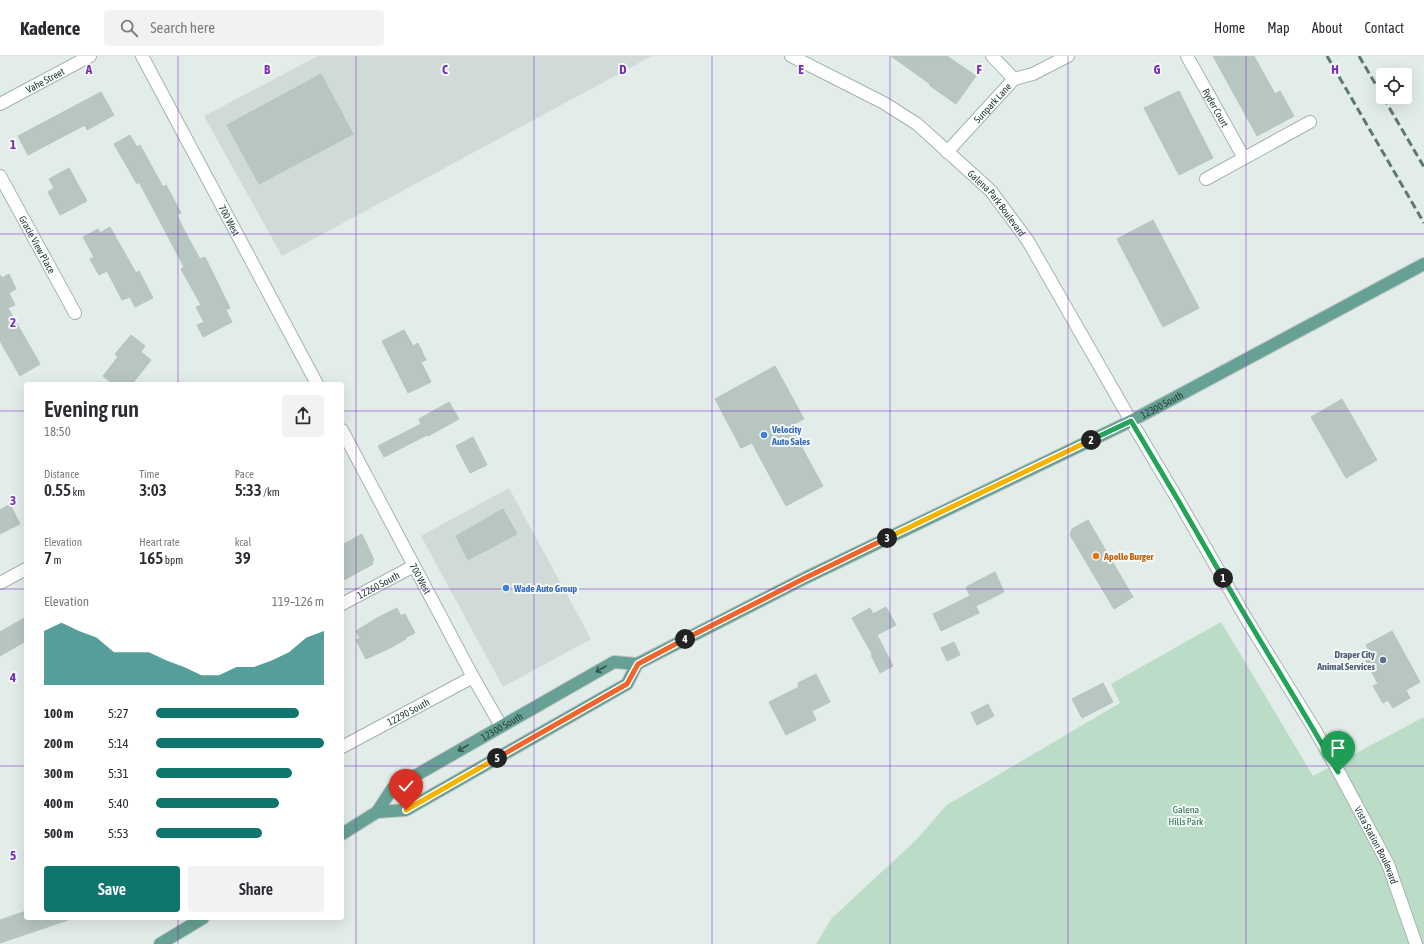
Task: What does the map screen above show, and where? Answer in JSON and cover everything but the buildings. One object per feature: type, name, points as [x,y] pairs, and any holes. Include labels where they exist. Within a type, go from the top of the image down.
[{"type":"main road","name":"12300 South","points":[[344,833],[377,812],[392,789],[614,662],[638,664],[805,578],[1131,421],[1424,264]]},
{"type":"main road","name":"12300 South","points":[[377,812],[406,810],[627,684],[638,664]]},
{"type":"main road","points":[[160,944],[201,920]]},
{"type":"street","name":"Vahe Street","points":[[0,104],[90,56]]},
{"type":"street","name":"700 West","points":[[142,56],[316,382]]},
{"type":"street","name":"Galena Park Boulevard","points":[[791,56],[884,103],[917,124],[992,191],[1028,241],[1131,421]]},
{"type":"street","points":[[992,56],[1014,79]]},
{"type":"street","name":"Sunpark Lane","points":[[947,152],[1014,79],[1033,74],[1068,56]]},
{"type":"street","name":"Ryder Court","points":[[1187,56],[1244,158]]},
{"type":"street","points":[[1206,179],[1310,122]]},
{"type":"street","name":"Gracie View Place","points":[[0,176],[75,313]]},
{"type":"street","name":"Vista Station Boulevard","points":[[1131,421],[1248,620],[1315,730],[1344,783],[1388,864],[1416,944]]},
{"type":"street","name":"700 West","points":[[344,434],[473,677],[501,726]]},
{"type":"street","name":"12260 South","points":[[344,603],[414,566]]},
{"type":"street","points":[[0,583],[24,570]]},
{"type":"street","name":"12290 South","points":[[344,746],[473,677]]},
{"type":"shaded area","points":[[318,56],[652,56],[282,256],[204,116]]},
{"type":"shaded area","name":"Wade Auto Group","points":[[509,488],[591,639],[503,687],[421,536]]},
{"type":"green space","name":"Galena Hills Park","points":[[1221,622],[1313,776],[1424,717],[1424,944],[816,944],[832,918],[914,842],[947,805],[1120,703],[1111,684]]},
{"type":"railway","points":[[1327,56],[1424,223]]},
{"type":"railway","points":[[1359,56],[1424,167]]},
{"type":"place","name":"Velocity Auto Sales","points":[[764,435]]},
{"type":"place","name":"Apollo Burger","points":[[1096,556]]},
{"type":"place","name":"Wade Auto Group","points":[[506,588]]},
{"type":"place","name":"Draper City Animal Services","points":[[1383,660]]},
{"type":"route","points":[[406,810],[627,684],[638,664],[805,578],[1131,421],[1248,620],[1315,730],[1338,772]]}]
